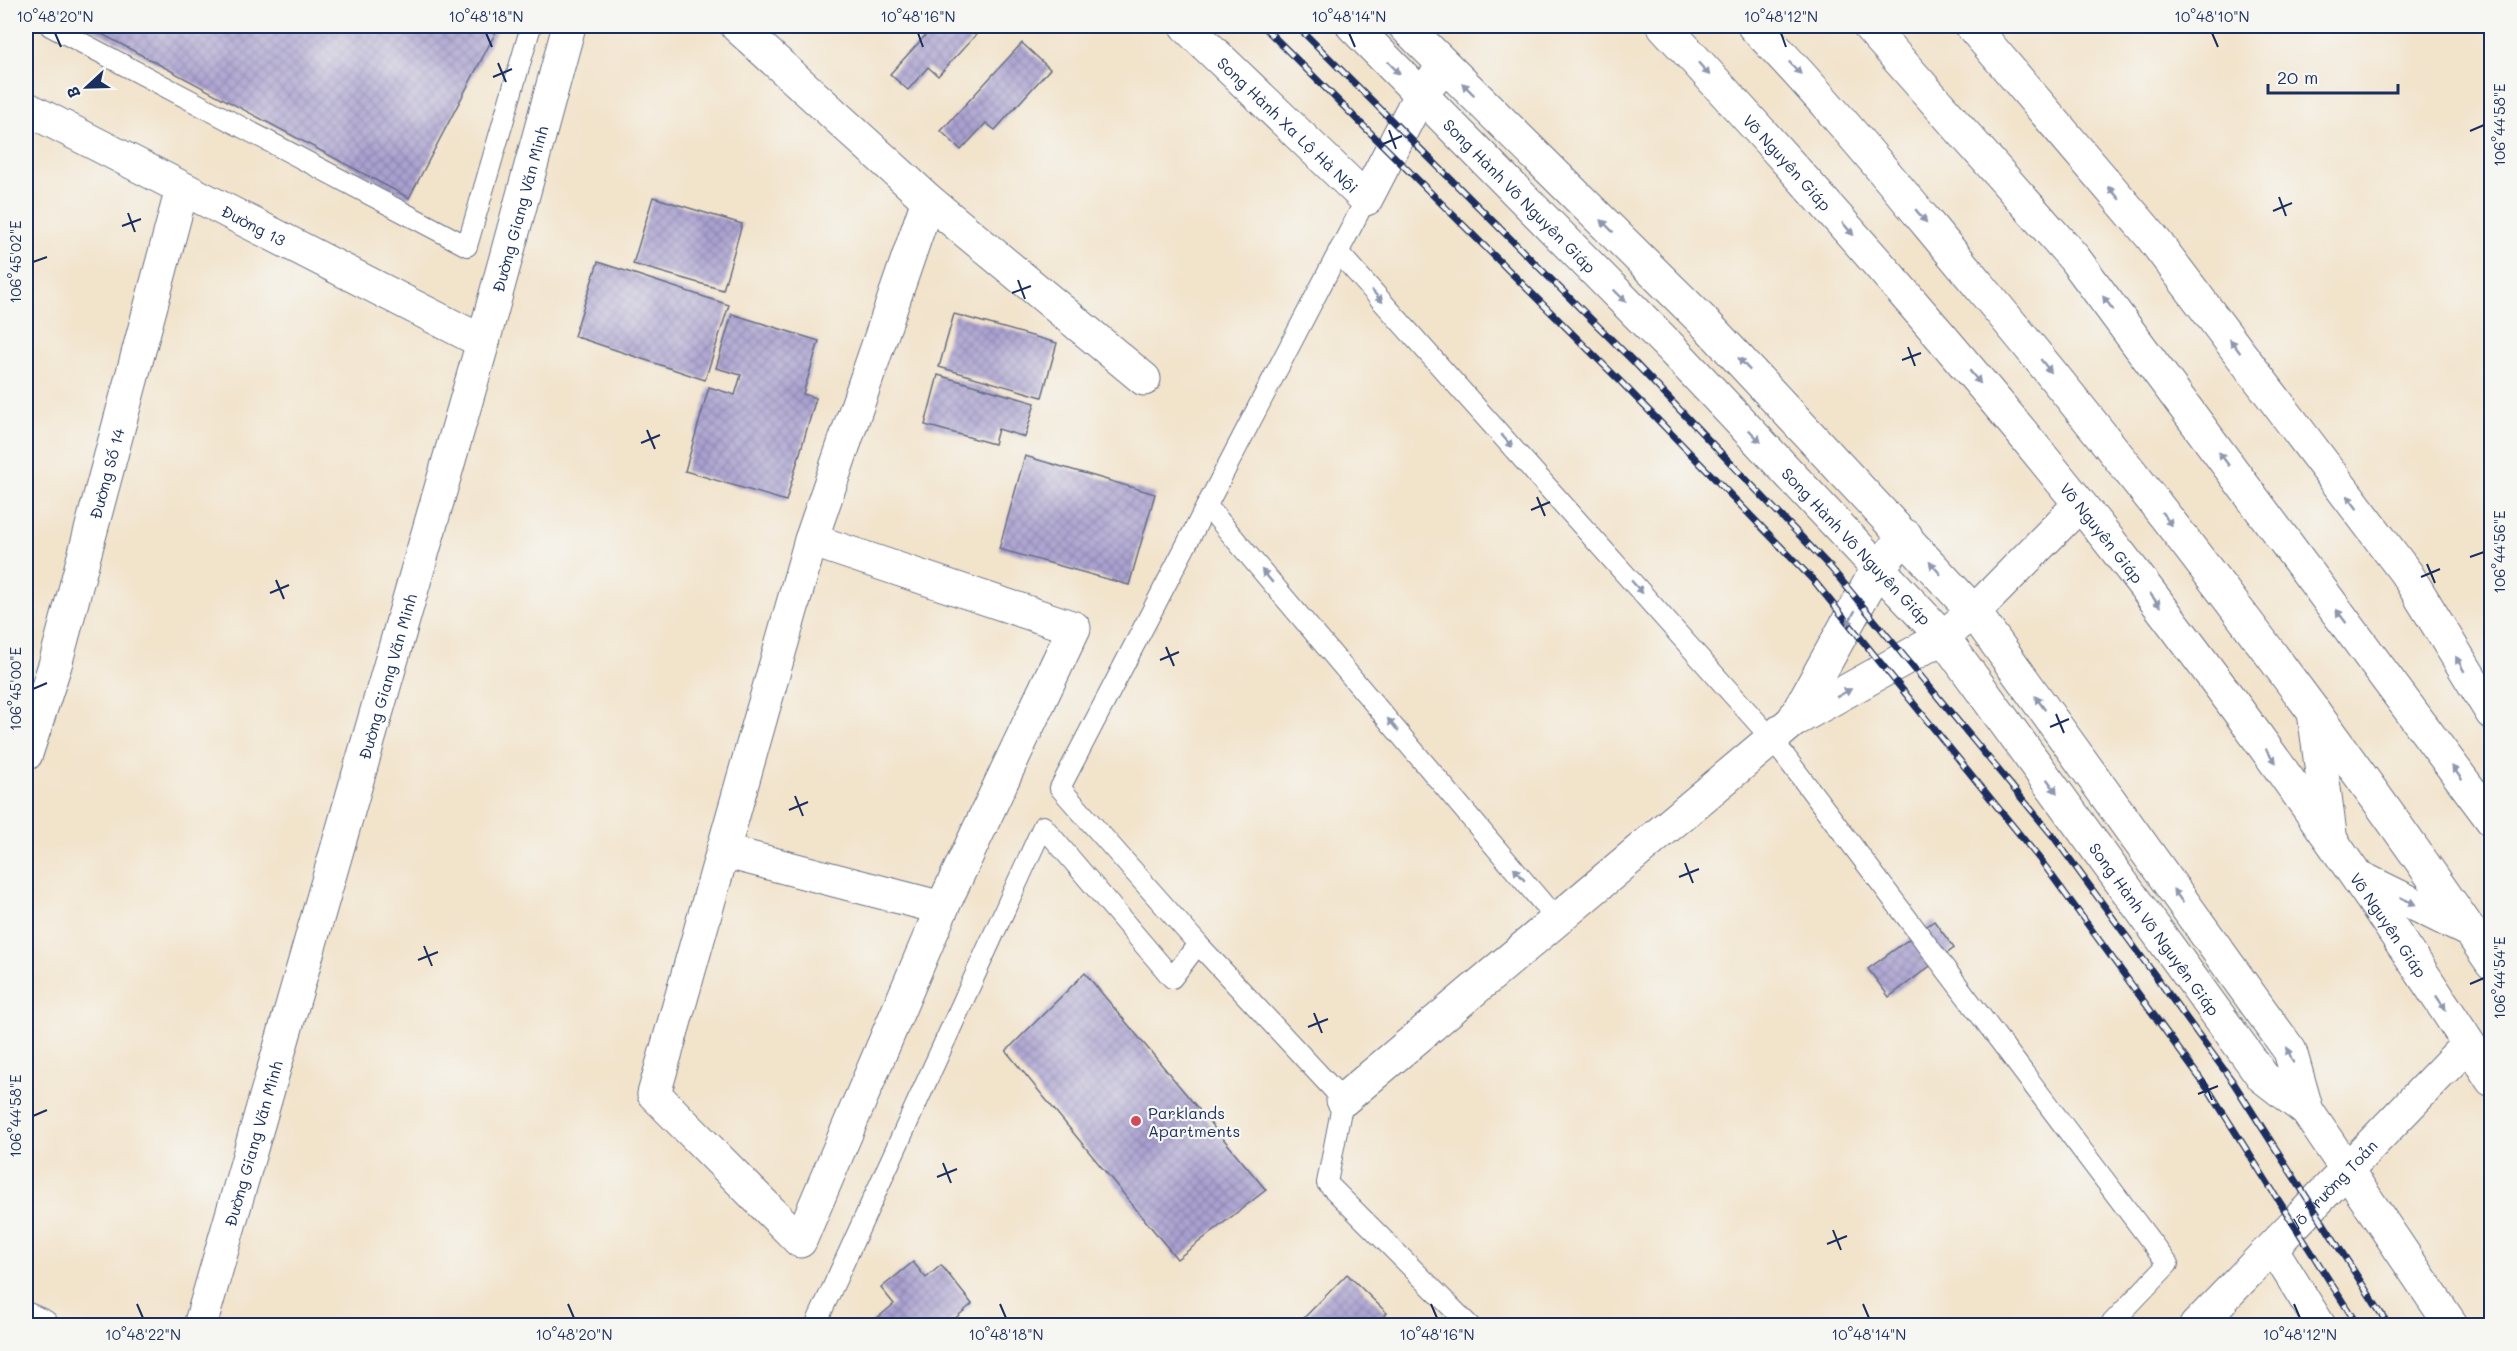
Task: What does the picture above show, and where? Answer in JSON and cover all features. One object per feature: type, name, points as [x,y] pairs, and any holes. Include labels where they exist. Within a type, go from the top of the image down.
[{"type":"main road","name":"Đường Giang Văn Minh","points":[[200,1326],[483,342],[569,26]]},
{"type":"main road","points":[[737,26],[928,200],[1144,379]]},
{"type":"main road","name":"Song Hành Xa Lộ Hà Nội","points":[[1186,26],[1366,199]]},
{"type":"main road","name":"Song Hành Võ Nguyên Giáp","points":[[1353,26],[1671,348],[1879,566],[1943,637],[2263,1077],[2307,1111],[2348,1168],[2452,1326]]},
{"type":"main road","name":"Song Hành Võ Nguyên Giáp","points":[[1405,26],[1707,325],[1906,536],[1974,612],[2290,1051],[2307,1111]]},
{"type":"main road","name":"Võ Nguyên Giáp","points":[[1664,26],[1823,200],[1977,380],[2142,582],[2330,837],[2492,1080]]},
{"type":"main road","points":[[1754,26],[1810,82],[2046,366],[2204,566],[2313,711],[2492,963]]},
{"type":"main road","points":[[1869,26],[2074,258],[2492,820]]},
{"type":"main road","points":[[1972,26],[2151,236],[2371,526],[2406,573],[2492,713]]},
{"type":"main road","points":[[1366,199],[1420,95],[1445,66]]},
{"type":"main road","name":"Đường 13","points":[[26,108],[483,342]]},
{"type":"main road","name":"Đường Số 14","points":[[26,754],[55,665],[182,189]]},
{"type":"main road","points":[[811,540],[1074,628],[942,908],[800,1241],[654,1094],[811,540],[928,200]]},
{"type":"main road","points":[[1343,1100],[1782,730],[1943,637],[1974,612],[2079,505]]},
{"type":"main road","points":[[1782,730],[1879,566],[1906,536]]},
{"type":"main road","points":[[2313,711],[2330,837]]},
{"type":"main road","points":[[723,851],[942,908]]},
{"type":"main road","points":[[2355,876],[2470,931]]},
{"type":"main road","name":"Võ Trường Toản","points":[[2196,1326],[2468,1044]]},
{"type":"main road","points":[[26,1319],[42,1326]]},
{"type":"street","points":[[2272,1247],[2321,1326]]},
{"type":"lane","points":[[50,26],[467,246],[531,26]]},
{"type":"lane","points":[[1366,199],[1060,788],[1198,944],[1343,1100],[1327,1184],[1470,1326]]},
{"type":"lane","points":[[1338,252],[1782,730],[2168,1264],[2109,1326]]},
{"type":"lane","points":[[1207,506],[1557,919]]},
{"type":"lane","points":[[815,1326],[1043,826],[1172,978],[1198,944]]},
{"type":"building","points":[[87,26],[494,26],[498,28],[409,198]]},
{"type":"building","points":[[934,26],[984,26],[938,76],[928,67],[908,90],[890,74]]},
{"type":"building","points":[[1022,43],[1050,69],[995,130],[986,123],[961,150],[941,131]]},
{"type":"building","points":[[653,197],[742,224],[723,290],[633,264]]},
{"type":"building","points":[[598,262],[729,305],[705,380],[574,336]]},
{"type":"building","points":[[732,314],[819,341],[803,394],[816,398],[786,501],[685,471],[709,387],[735,395],[741,375],[716,368]]},
{"type":"building","points":[[954,314],[1057,343],[1042,397],[939,367]]},
{"type":"building","points":[[938,375],[1035,403],[1025,437],[998,429],[994,444],[925,425]]},
{"type":"building","points":[[1025,456],[1155,494],[1129,585],[999,549]]},
{"type":"building","points":[[1934,921],[1954,948],[1889,997],[1868,969]]},
{"type":"building","name":"Parklands Apartments","points":[[1085,973],[1266,1190],[1177,1259],[1006,1051]]},
{"type":"building","points":[[913,1262],[926,1278],[941,1265],[972,1304],[946,1326],[868,1326],[894,1304],[881,1288]]},
{"type":"building","points":[[1347,1274],[1387,1313],[1376,1326],[1296,1326]]},
{"type":"railway","points":[[1263,26],[1623,384],[1815,582],[2042,862],[2210,1092],[2358,1326]]},
{"type":"railway","points":[[1297,26],[1635,363],[1831,568],[2053,836],[2233,1082],[2389,1326]]},
{"type":"place","name":"Parklands Apartments","points":[[1136,1121]]}]
